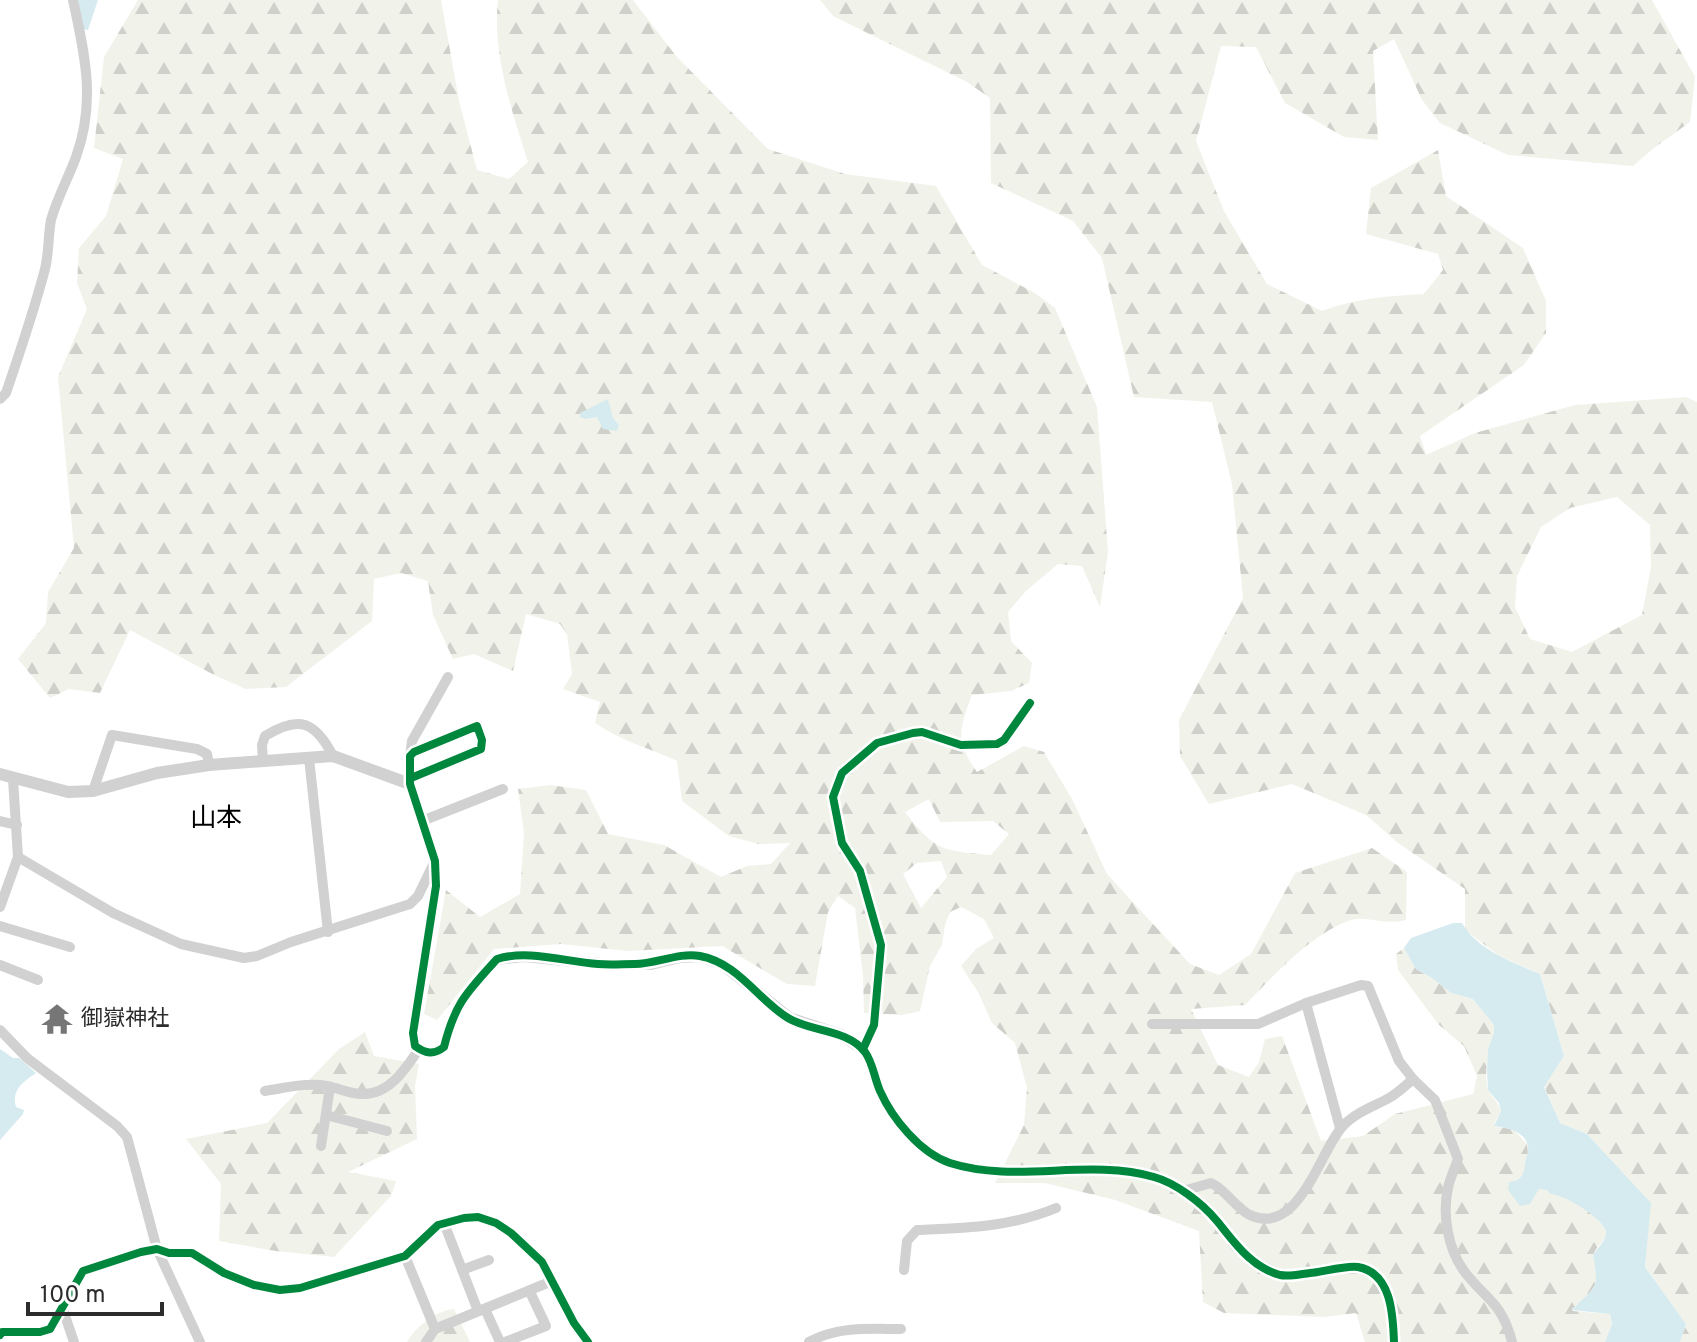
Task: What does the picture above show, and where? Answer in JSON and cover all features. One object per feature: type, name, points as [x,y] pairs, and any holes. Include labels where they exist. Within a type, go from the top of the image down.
[{"type":"street","points":[[0,399],[6,393],[46,266],[50,225],[83,128],[88,76],[73,0]]},
{"type":"street","points":[[448,677],[412,741],[410,756],[410,781],[435,861],[436,886],[413,1033],[415,1046],[419,1049],[437,1053],[444,1047],[451,1018],[459,1003],[497,959],[524,956],[601,964],[651,964],[700,956],[724,965],[789,1018],[841,1035],[863,1049],[872,1063],[889,1108],[907,1132],[948,1163],[1004,1172],[1112,1170],[1156,1177],[1183,1191],[1216,1219],[1235,1246],[1257,1263],[1282,1276],[1358,1267],[1374,1275],[1390,1296],[1394,1342]]},
{"type":"street","points":[[863,1049],[874,1025],[881,945],[860,871],[842,843],[833,797],[842,773],[877,743],[913,733],[922,732],[961,745],[997,744],[1004,740],[1030,703]]},
{"type":"street","points":[[263,761],[265,736],[290,723],[305,723],[315,730],[333,756]]},
{"type":"street","points":[[0,774],[68,792],[93,791],[157,773],[209,765],[333,756],[410,781],[481,749],[482,740],[477,726],[410,756]]},
{"type":"street","points":[[93,791],[112,735],[197,749],[207,754],[209,765]]},
{"type":"street","points":[[309,758],[328,932]]},
{"type":"street","points":[[0,907],[18,857],[13,779]]},
{"type":"street","points":[[422,821],[503,789]]},
{"type":"street","points":[[0,821],[17,825]]},
{"type":"street","points":[[18,857],[113,913],[181,944],[244,958],[410,904],[418,896],[435,861]]},
{"type":"street","points":[[0,926],[70,947]]},
{"type":"street","points":[[0,965],[38,980]]},
{"type":"street","points":[[1152,1024],[1258,1024],[1306,1003],[1361,985],[1368,986],[1393,1050],[1413,1079],[1435,1100],[1458,1159],[1448,1187],[1446,1207],[1447,1231],[1455,1256],[1465,1272],[1498,1306],[1512,1342]]},
{"type":"street","points":[[1306,1003],[1340,1128]]},
{"type":"street","points":[[0,1030],[27,1058],[117,1126],[127,1137],[157,1249],[200,1342]]},
{"type":"street","points":[[265,1091],[310,1085],[361,1095],[374,1093],[401,1077],[419,1049]]},
{"type":"street","points":[[1183,1191],[1211,1183],[1220,1187],[1248,1214],[1257,1217],[1279,1216],[1293,1204],[1320,1168],[1340,1128],[1354,1116],[1392,1096],[1413,1079]]},
{"type":"street","points":[[321,1146],[330,1087]]},
{"type":"street","points":[[326,1115],[387,1131]]},
{"type":"street","points":[[904,1270],[907,1241],[917,1230],[984,1227],[1032,1218],[1056,1208]]},
{"type":"street","points":[[0,1335],[2,1332],[45,1332],[50,1329],[83,1271],[141,1252],[157,1249],[169,1253],[192,1253],[239,1280],[280,1290],[300,1288],[405,1256],[444,1223],[478,1217],[496,1223],[542,1262],[574,1323],[588,1342]]},
{"type":"street","points":[[444,1223],[481,1310],[502,1342],[546,1326],[530,1292]]},
{"type":"street","points":[[405,1256],[435,1329]]},
{"type":"street","points":[[462,1270],[489,1260]]},
{"type":"street","points":[[426,1342],[435,1329],[552,1281]]},
{"type":"street","points":[[62,1307],[74,1342]]},
{"type":"street","points":[[809,1342],[844,1329],[901,1329]]},
{"type":"green space","points":[[138,0],[441,0],[459,101],[477,170],[509,179],[528,162],[501,62],[498,0],[633,0],[676,56],[768,149],[845,174],[936,186],[982,265],[1035,293],[1055,308],[1097,407],[1108,552],[1100,607],[1082,566],[1058,564],[1026,591],[1008,612],[1011,641],[1032,663],[1029,683],[1011,691],[972,695],[961,735],[970,761],[977,772],[1024,746],[1044,752],[1072,799],[1107,874],[1190,964],[1219,975],[1251,954],[1295,873],[1372,848],[1407,872],[1406,920],[1351,920],[1336,926],[1308,945],[1245,1005],[1191,1009],[1218,1065],[1249,1077],[1259,1062],[1265,1039],[1282,1036],[1321,1141],[1363,1136],[1395,1114],[1473,1094],[1477,1076],[1464,1046],[1438,1024],[1398,970],[1396,954],[1404,948],[1416,969],[1451,993],[1474,999],[1494,1025],[1486,1081],[1501,1111],[1494,1124],[1513,1129],[1527,1144],[1523,1176],[1510,1192],[1517,1199],[1533,1199],[1539,1189],[1554,1193],[1585,1209],[1605,1229],[1605,1238],[1593,1256],[1597,1281],[1572,1309],[1610,1314],[1612,1324],[1605,1342],[1365,1342],[1356,1313],[1324,1317],[1224,1313],[1203,1302],[1199,1231],[1115,1200],[1045,1183],[995,1183],[1024,1125],[1027,1088],[1015,1043],[992,1023],[978,992],[961,966],[976,949],[994,938],[984,919],[961,907],[950,912],[942,945],[930,966],[920,1011],[902,1015],[864,1013],[855,908],[838,896],[828,912],[815,986],[787,984],[722,946],[628,951],[561,944],[494,949],[437,1020],[424,1014],[446,890],[480,917],[520,894],[524,833],[518,789],[550,785],[586,790],[608,834],[664,845],[721,877],[747,866],[771,864],[790,843],[759,844],[729,836],[682,801],[677,761],[625,740],[595,723],[600,702],[563,689],[572,674],[567,634],[560,624],[526,614],[513,671],[474,654],[453,659],[433,615],[428,581],[401,573],[374,579],[372,621],[286,687],[246,689],[130,630],[100,693],[69,689],[50,698],[18,659],[46,623],[48,592],[74,548],[58,377],[87,309],[77,283],[79,248],[106,216],[123,159],[94,148],[104,57]],"holes":[[[929,799],[940,822],[993,821],[1009,834],[991,855],[941,847],[924,835],[905,812]],[[941,861],[947,877],[921,908],[903,874],[917,863]]]},
{"type":"green space","points":[[820,0],[1652,0],[1695,77],[1690,122],[1633,166],[1508,155],[1440,123],[1422,100],[1394,39],[1373,51],[1378,140],[1344,137],[1285,103],[1256,47],[1221,46],[1196,141],[1224,211],[1267,284],[1322,311],[1360,300],[1424,294],[1443,270],[1438,254],[1366,234],[1371,188],[1438,150],[1446,196],[1523,248],[1546,301],[1546,333],[1524,365],[1420,436],[1426,455],[1475,433],[1575,405],[1686,397],[1697,402],[1697,1342],[1680,1342],[1686,1324],[1645,1267],[1650,1203],[1587,1134],[1560,1123],[1544,1086],[1564,1056],[1540,974],[1498,955],[1465,930],[1465,889],[1398,843],[1366,815],[1292,784],[1209,804],[1180,756],[1179,720],[1243,598],[1232,484],[1212,402],[1134,397],[1102,258],[1073,221],[991,183],[990,98],[967,82],[833,16]],"holes":[[[1617,497],[1650,525],[1651,567],[1642,615],[1572,652],[1530,639],[1515,607],[1517,576],[1541,527],[1570,508]]]},
{"type":"green space","points":[[365,1032],[374,1056],[419,1064],[415,1086],[417,1139],[348,1172],[396,1181],[391,1196],[334,1257],[219,1241],[221,1184],[186,1139],[267,1123],[339,1049]]},
{"type":"green space","points":[[454,1309],[470,1342],[407,1342],[427,1320]]},
{"type":"shaded area","points":[[78,0],[98,0],[88,30],[83,29]]},
{"type":"shaded area","points":[[608,399],[613,418],[619,425],[617,431],[603,429],[597,417],[580,417],[580,413]]},
{"type":"shaded area","points":[[1453,923],[1462,923],[1477,941],[1496,954],[1540,974],[1564,1056],[1544,1087],[1560,1123],[1587,1134],[1651,1203],[1645,1267],[1686,1324],[1680,1342],[1605,1342],[1612,1324],[1610,1314],[1572,1310],[1594,1287],[1593,1256],[1606,1233],[1599,1221],[1583,1208],[1547,1190],[1539,1189],[1530,1204],[1520,1206],[1508,1190],[1509,1182],[1522,1175],[1528,1145],[1517,1132],[1494,1126],[1501,1111],[1499,1103],[1488,1090],[1487,1072],[1494,1025],[1473,999],[1451,993],[1416,969],[1404,948],[1411,938]]},
{"type":"shaded area","points":[[0,1049],[13,1058],[19,1058],[36,1073],[17,1091],[16,1107],[24,1110],[23,1114],[0,1140]]},
{"type":"cycle path","points":[[863,1049],[874,1025],[881,945],[860,871],[842,843],[833,797],[842,773],[877,743],[913,733],[922,732],[961,745],[997,744],[1004,740],[1030,703]]},
{"type":"cycle path","points":[[411,778],[481,749],[482,740],[477,726],[410,756],[410,784],[435,861],[436,886],[413,1033],[415,1046],[419,1049],[433,1052],[444,1047],[463,999],[497,959],[521,955],[607,964],[700,956],[726,966],[788,1018],[839,1035],[857,1045],[868,1056],[880,1091],[892,1112],[918,1143],[939,1158],[975,1169],[1026,1172],[1104,1170],[1162,1180],[1196,1201],[1244,1253],[1270,1271],[1287,1276],[1348,1267],[1369,1271],[1378,1278],[1388,1297],[1394,1342]]},
{"type":"cycle path","points":[[0,1335],[2,1332],[50,1329],[83,1271],[141,1252],[157,1249],[169,1253],[192,1253],[224,1273],[254,1285],[280,1290],[300,1288],[405,1256],[438,1225],[478,1217],[496,1223],[511,1233],[542,1262],[574,1323],[588,1342]]},
{"type":"place","name":"御嶽神社","points":[[57,1019]]},
{"type":"district","name":"山本","points":[[216,819]]}]
